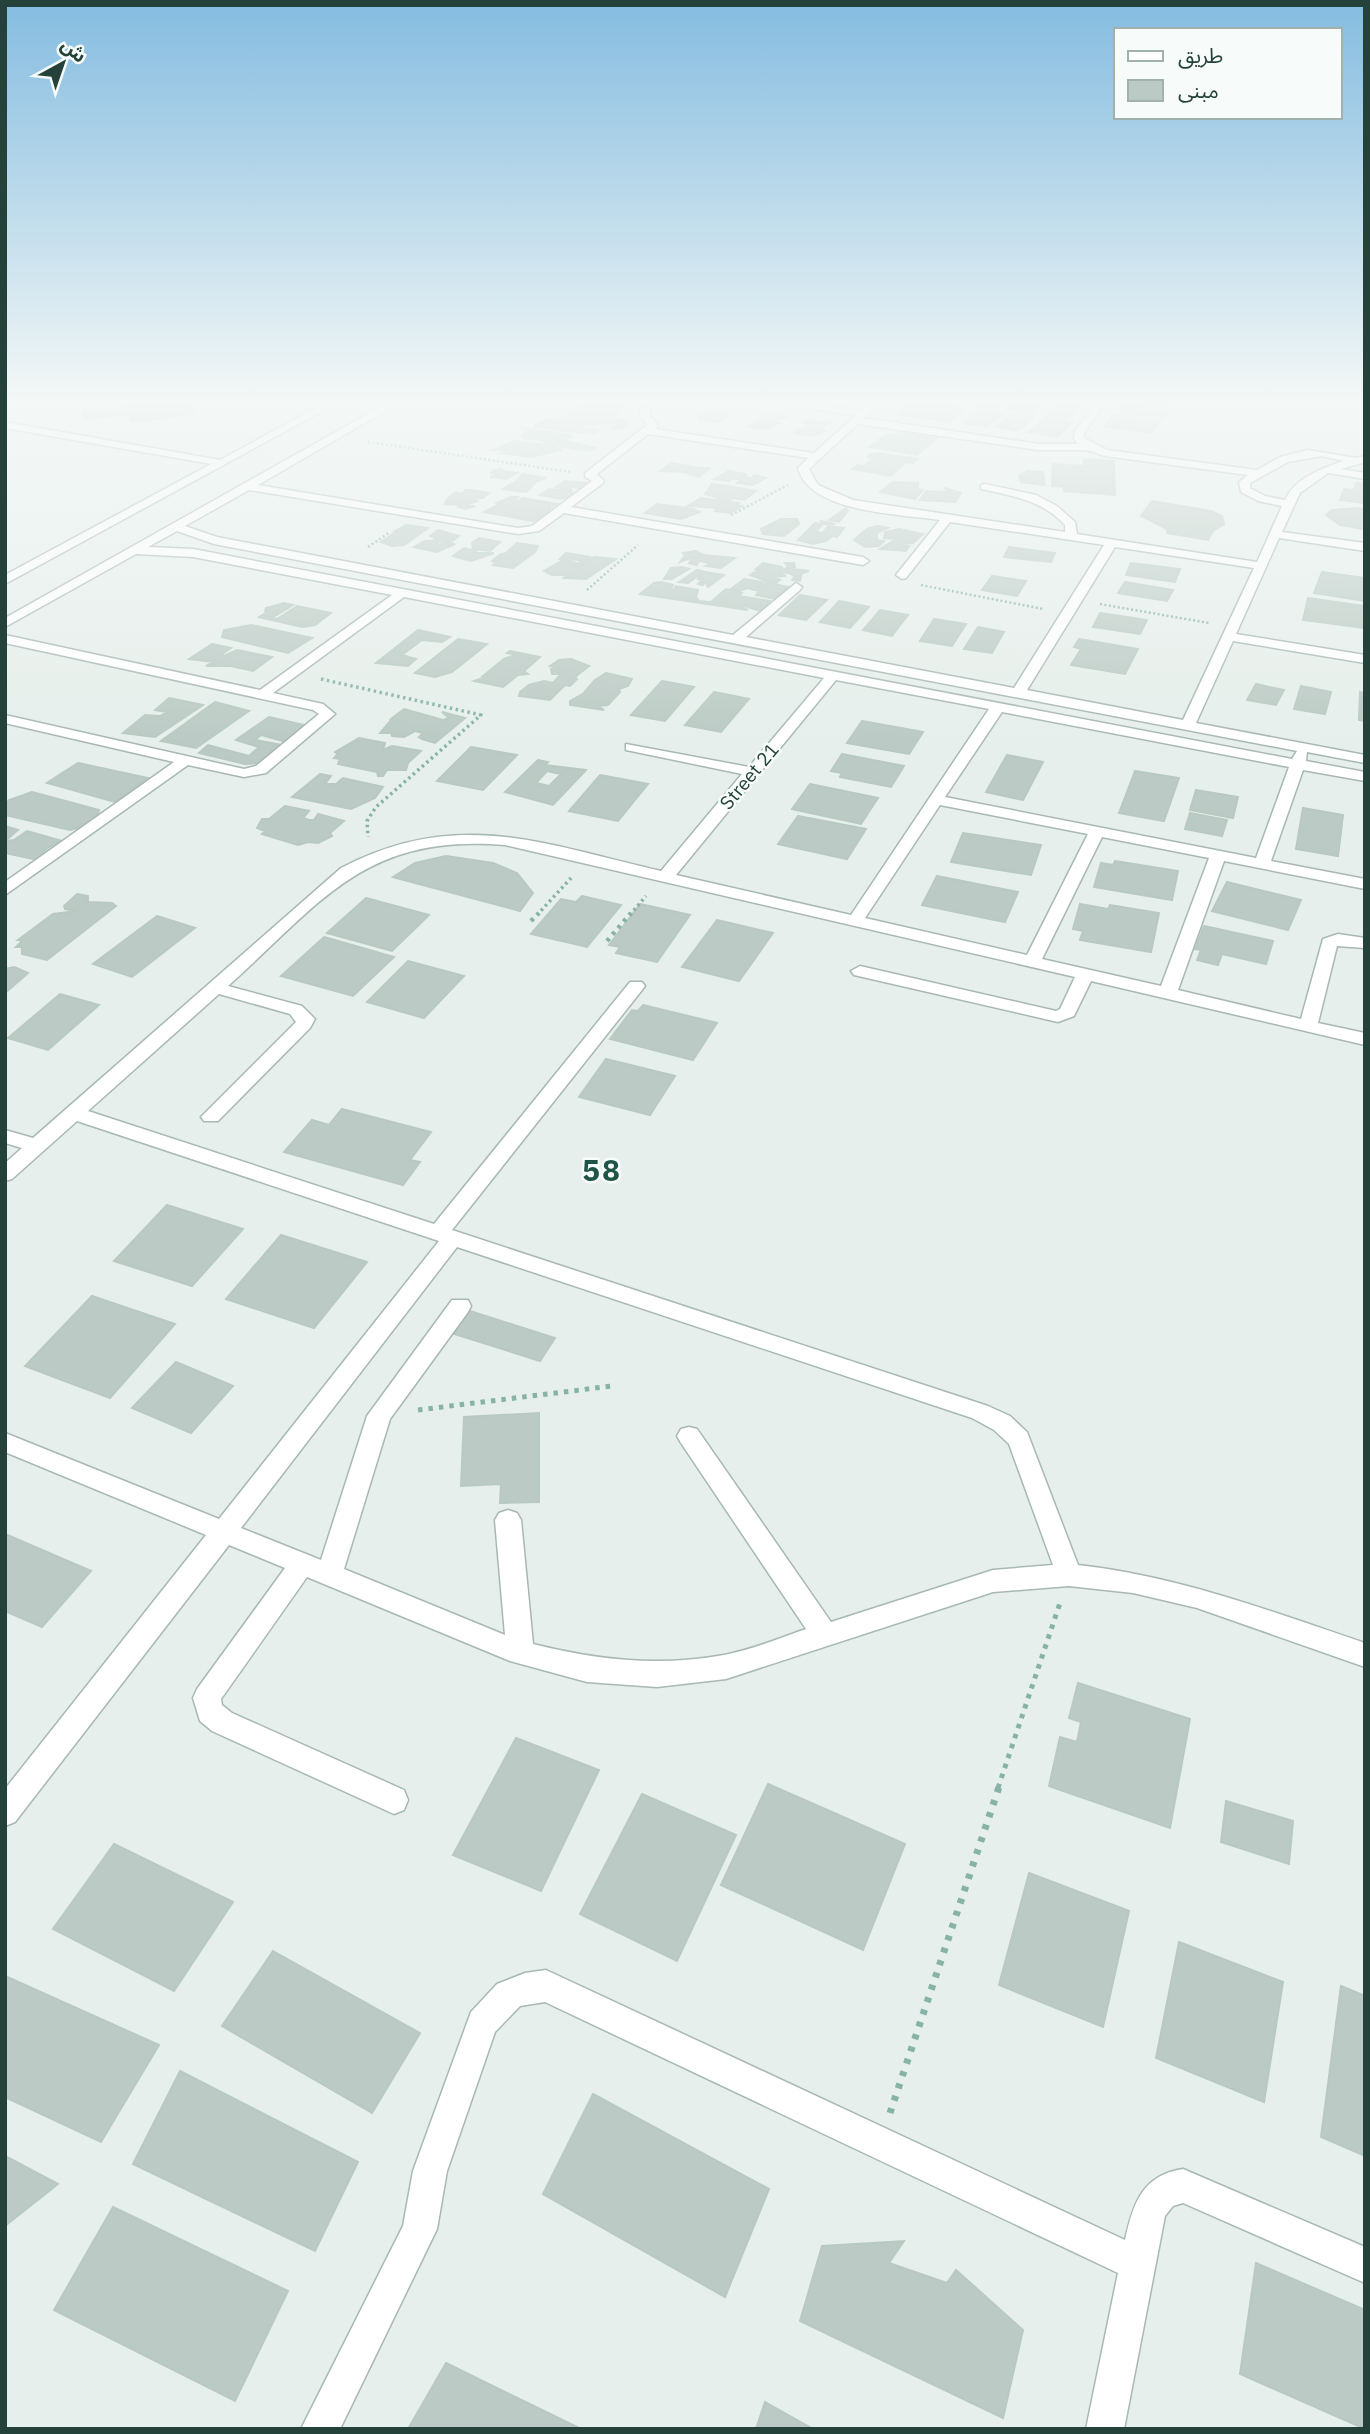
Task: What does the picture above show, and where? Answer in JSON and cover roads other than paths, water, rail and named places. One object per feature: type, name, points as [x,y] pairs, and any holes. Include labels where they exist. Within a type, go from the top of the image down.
[{"type":"street","points":[[5,580],[124,516]]},
{"type":"street","points":[[5,623],[193,516]]},
{"type":"street","points":[[427,516],[518,531],[536,528],[553,516]]},
{"type":"street","points":[[600,516],[863,561]]},
{"type":"street","points":[[932,516],[1262,566]]},
{"type":"street","points":[[1064,516],[1071,524],[1071,537]]},
{"type":"street","points":[[1188,725],[1283,516]]},
{"type":"street","points":[[902,575],[947,518]]},
{"type":"street","points":[[175,526],[198,537],[1365,759]]},
{"type":"street","points":[[1275,534],[1365,547]]},
{"type":"street","points":[[1016,710],[1014,701],[1022,693],[1111,543]]},
{"type":"street","points":[[133,550],[193,553],[1365,777]]},
{"type":"street","points":[[736,639],[796,587]]},
{"type":"street","points":[[262,695],[402,593]]},
{"type":"street","points":[[1232,632],[1365,659]]},
{"type":"street","points":[[5,639],[318,707],[328,714],[261,770],[236,773],[5,719]]},
{"type":"street","name":"Street 21","points":[[664,877],[833,675]]},
{"type":"street","points":[[973,702],[986,695],[982,686]]},
{"type":"street","points":[[855,921],[998,707]]},
{"type":"street","points":[[631,747],[753,772]]},
{"type":"street","points":[[1262,864],[1304,747]]},
{"type":"street","points":[[5,890],[184,761]]},
{"type":"street","points":[[936,800],[1365,884]]},
{"type":"street","points":[[1032,962],[1097,832]]},
{"type":"street","points":[[5,1174],[347,871],[382,852],[421,840],[463,836],[505,840],[1365,1039]]},
{"type":"street","points":[[1168,993],[1218,855]]},
{"type":"street","points":[[1308,1026],[1329,943],[1338,939],[1365,943]]},
{"type":"street","points":[[860,971],[1058,1017],[1068,1012],[1085,974]]},
{"type":"street","points":[[5,1812],[224,1532],[445,1235],[636,986]]},
{"type":"street","points":[[211,1117],[306,1019],[296,1010],[216,988]]},
{"type":"street","points":[[75,1113],[980,1412],[1002,1423],[1019,1439],[1069,1576]]},
{"type":"street","points":[[5,1136],[37,1146]]},
{"type":"street","points":[[329,1575],[379,1416],[460,1306]]},
{"type":"street","points":[[689,1436],[825,1635]]},
{"type":"street","points":[[5,1441],[520,1653],[587,1670],[657,1675],[726,1667],[993,1581],[1069,1576],[1133,1582],[1197,1597],[1365,1655]]},
{"type":"street","points":[[508,1520],[520,1653]]},
{"type":"street","points":[[302,1564],[207,1698],[210,1712],[222,1722],[394,1800]]},
{"type":"street","points":[[320,2429],[420,2230],[430,2171],[482,2023],[492,2006],[508,1993],[527,1987],[546,1986],[1138,2264]]},
{"type":"street","points":[[1105,2429],[1153,2202],[1170,2187],[1182,2186],[1365,2265]]},
{"type":"district","name":"58","points":[[602,1169]]}]
